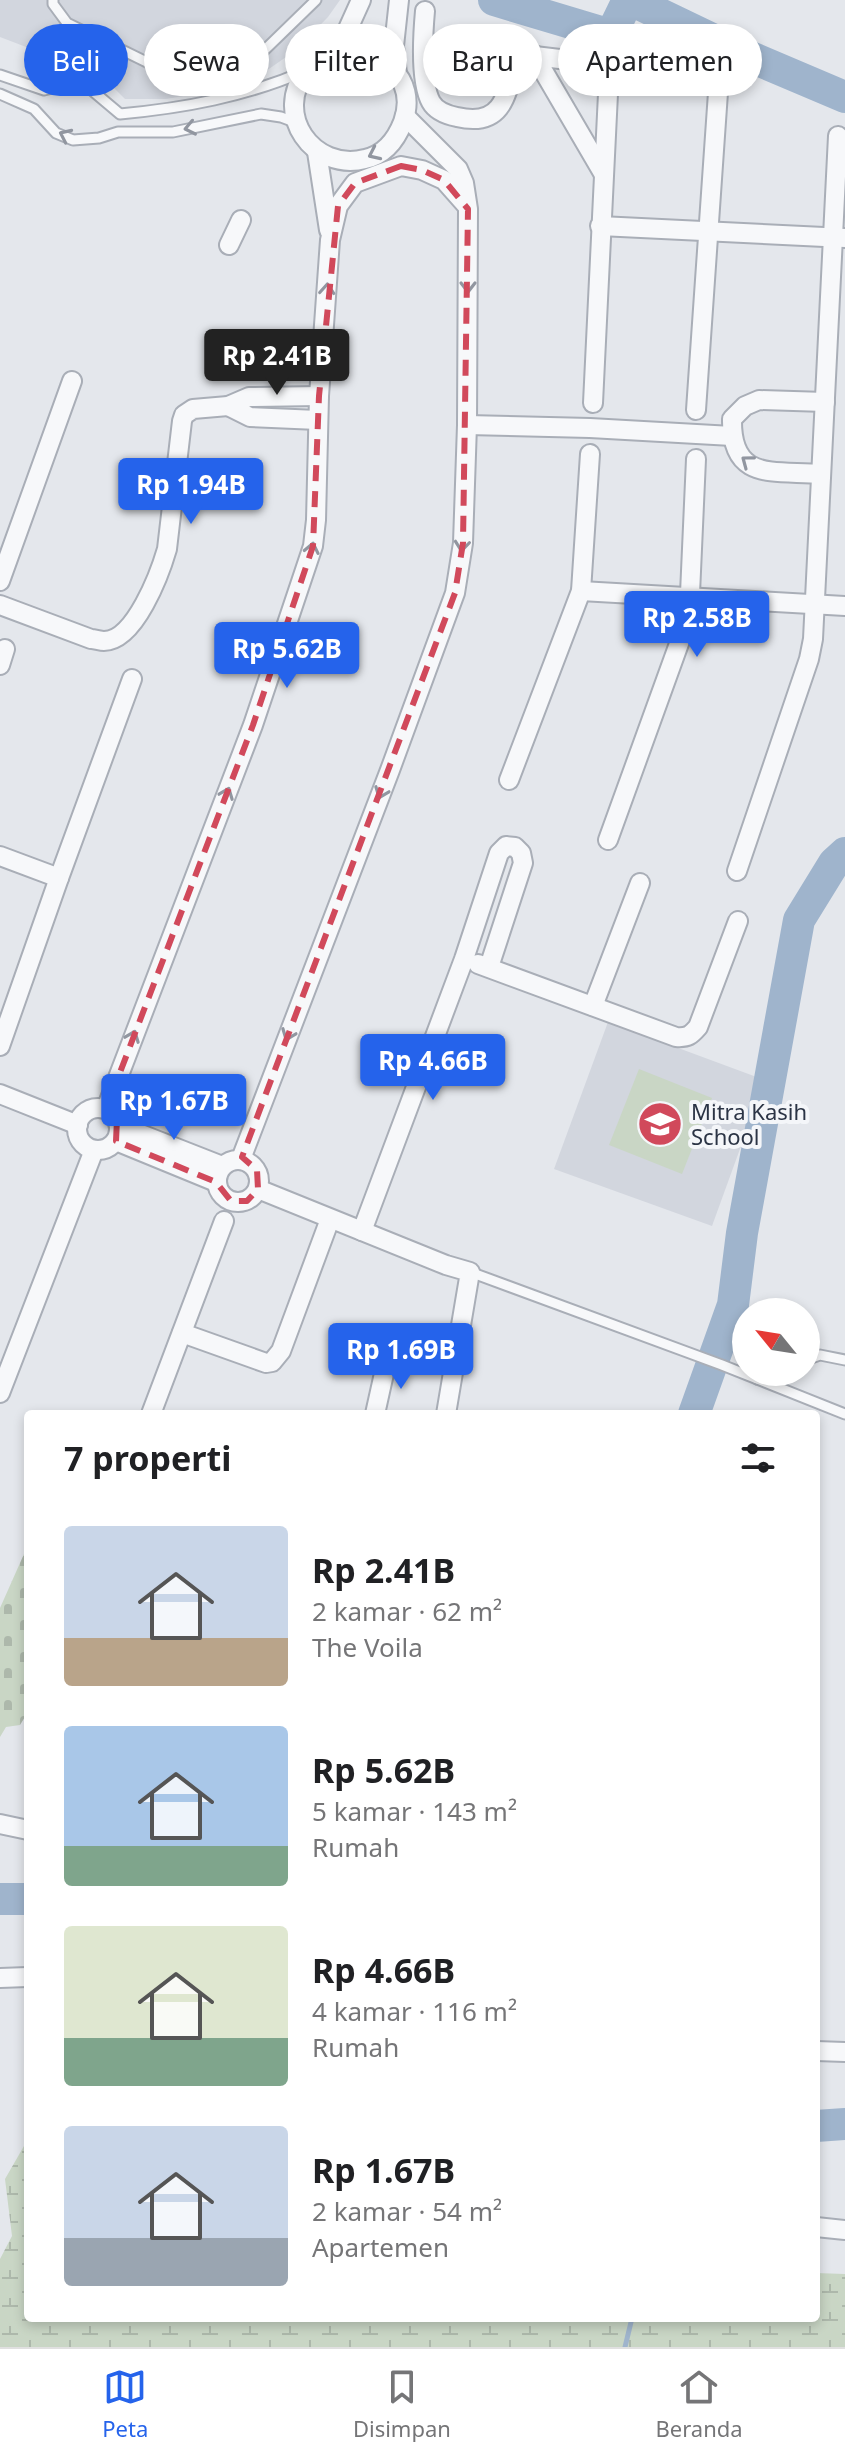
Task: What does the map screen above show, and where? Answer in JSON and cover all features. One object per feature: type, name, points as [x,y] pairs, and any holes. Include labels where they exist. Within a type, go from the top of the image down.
[{"type":"street","points":[[350,24],[361,0]]},
{"type":"street","points":[[395,24],[399,0]]},
{"type":"street","points":[[424,24],[425,11]]},
{"type":"street","points":[[542,56],[601,64],[609,73],[593,403]]},
{"type":"street","points":[[542,69],[603,174]]},
{"type":"street","points":[[296,96],[297,123],[304,139],[317,152],[341,162],[353,162],[371,158],[387,148],[399,134],[405,116],[405,96]]},
{"type":"street","points":[[429,96],[436,110],[480,121],[495,113],[506,96]]},
{"type":"street","points":[[696,410],[718,96]]},
{"type":"street","points":[[241,1159],[455,593],[463,543],[468,209],[464,183],[458,169],[405,116]]},
{"type":"street","points":[[737,871],[809,659],[813,639],[825,402],[839,238],[838,136]]},
{"type":"street","points":[[317,152],[330,240]]},
{"type":"street","points":[[106,1109],[253,725],[309,559],[316,520],[319,396],[330,240],[338,206],[355,183],[401,166],[422,170],[444,180],[468,209]]},
{"type":"street","points":[[229,245],[241,220]]},
{"type":"street","points":[[600,226],[839,238]]},
{"type":"street","points":[[0,581],[72,381]]},
{"type":"street","points":[[0,605],[61,629],[106,642],[116,637],[127,627],[153,588],[167,549],[184,415],[193,409],[228,406],[249,397],[319,396]]},
{"type":"street","points":[[821,474],[757,469],[744,463],[735,452],[732,419],[745,406],[759,400],[825,402]]},
{"type":"street","points":[[228,406],[250,417],[318,420]]},
{"type":"street","points":[[467,425],[732,436]]},
{"type":"street","points":[[509,780],[581,591],[590,454]]},
{"type":"street","points":[[608,840],[684,632],[691,597],[696,459]]},
{"type":"street","points":[[581,591],[845,606]]},
{"type":"street","points":[[0,1046],[132,679]]},
{"type":"street","points":[[362,1231],[464,959],[499,853],[506,846],[511,846],[521,853],[523,863],[489,967]]},
{"type":"street","points":[[0,856],[59,878]]},
{"type":"street","points":[[593,1006],[640,883]]},
{"type":"street","points":[[464,959],[676,1037],[691,1036],[698,1027],[738,921]]},
{"type":"street","points":[[0,1094],[78,1125]]},
{"type":"street","points":[[98,1108],[106,1109],[117,1119],[118,1134],[110,1147],[94,1150],[86,1147],[80,1139],[78,1125],[85,1113],[98,1108]]},
{"type":"street","points":[[118,1134],[219,1174]]},
{"type":"street","points":[[0,1393],[94,1150]]},
{"type":"street","points":[[241,1159],[257,1170],[260,1183],[247,1201],[236,1202],[224,1197],[219,1174],[231,1160],[241,1159]]},
{"type":"street","points":[[258,1189],[470,1272],[447,1410]]},
{"type":"street","points":[[182,1333],[266,1363],[272,1362],[281,1351],[330,1219]]},
{"type":"street","points":[[153,1410],[224,1221]]},
{"type":"street","points":[[376,1410],[387,1360]]},
{"type":"street","points":[[0,1824],[24,1829]]},
{"type":"street","points":[[0,1978],[24,1977]]},
{"type":"street","points":[[820,2051],[845,2052]]},
{"type":"street","points":[[820,2227],[845,2230]]},
{"type":"lane","points":[[53,0],[67,23],[173,75],[194,76],[245,69],[316,0]]},
{"type":"lane","points":[[0,75],[24,85]]},
{"type":"lane","points":[[99,96],[120,114],[216,101],[285,80]]},
{"type":"lane","points":[[0,94],[41,114],[56,133],[73,140],[99,138],[118,132],[173,132],[261,114],[297,123]]},
{"type":"lane","points":[[22,103],[24,96]]},
{"type":"lane","points":[[470,1272],[732,1369]]},
{"type":"lane","points":[[820,1355],[845,1360]]},
{"type":"lane","points":[[775,1386],[845,1414]]},
{"type":"highlighted area","points":[[401,166],[422,170],[444,180],[468,209],[463,543],[455,593],[242,1157],[257,1170],[258,1189],[247,1201],[231,1201],[216,1182],[116,1141],[117,1119],[106,1109],[253,725],[313,546],[319,396],[338,206],[355,183]]},
{"type":"shaded area","points":[[0,0],[340,0],[321,24],[285,24],[285,58],[269,69],[269,24],[144,24],[144,96],[184,96],[166,99],[125,99],[122,96],[128,96],[128,24],[24,24],[24,46],[0,37]]},
{"type":"shaded area","name":"Mitra Kasih School","points":[[608,1022],[765,1080],[712,1226],[554,1169]]},
{"type":"green space","points":[[639,1069],[712,1098],[682,1174],[609,1145]]},
{"type":"green space","points":[[24,1554],[24,1718],[20,1725],[6,1727],[0,1737],[0,1608]]},
{"type":"green space","points":[[24,2146],[24,2322],[820,2322],[820,2273],[845,2274],[845,2347],[0,2347],[0,2259],[12,2236],[5,2179]]},
{"type":"waterway","points":[[494,0],[611,35],[626,4],[633,1],[741,53],[845,97]]},
{"type":"waterway","points":[[695,1410],[733,1305],[742,1233],[799,920],[834,863],[845,853]]},
{"type":"waterway","points":[[0,1899],[24,1899]]},
{"type":"waterway","points":[[820,2126],[845,2124]]},
{"type":"waterway","points":[[625,2347],[631,2322]]},
{"type":"place","name":"Mitra Kasih School","points":[[660,1124]]}]
